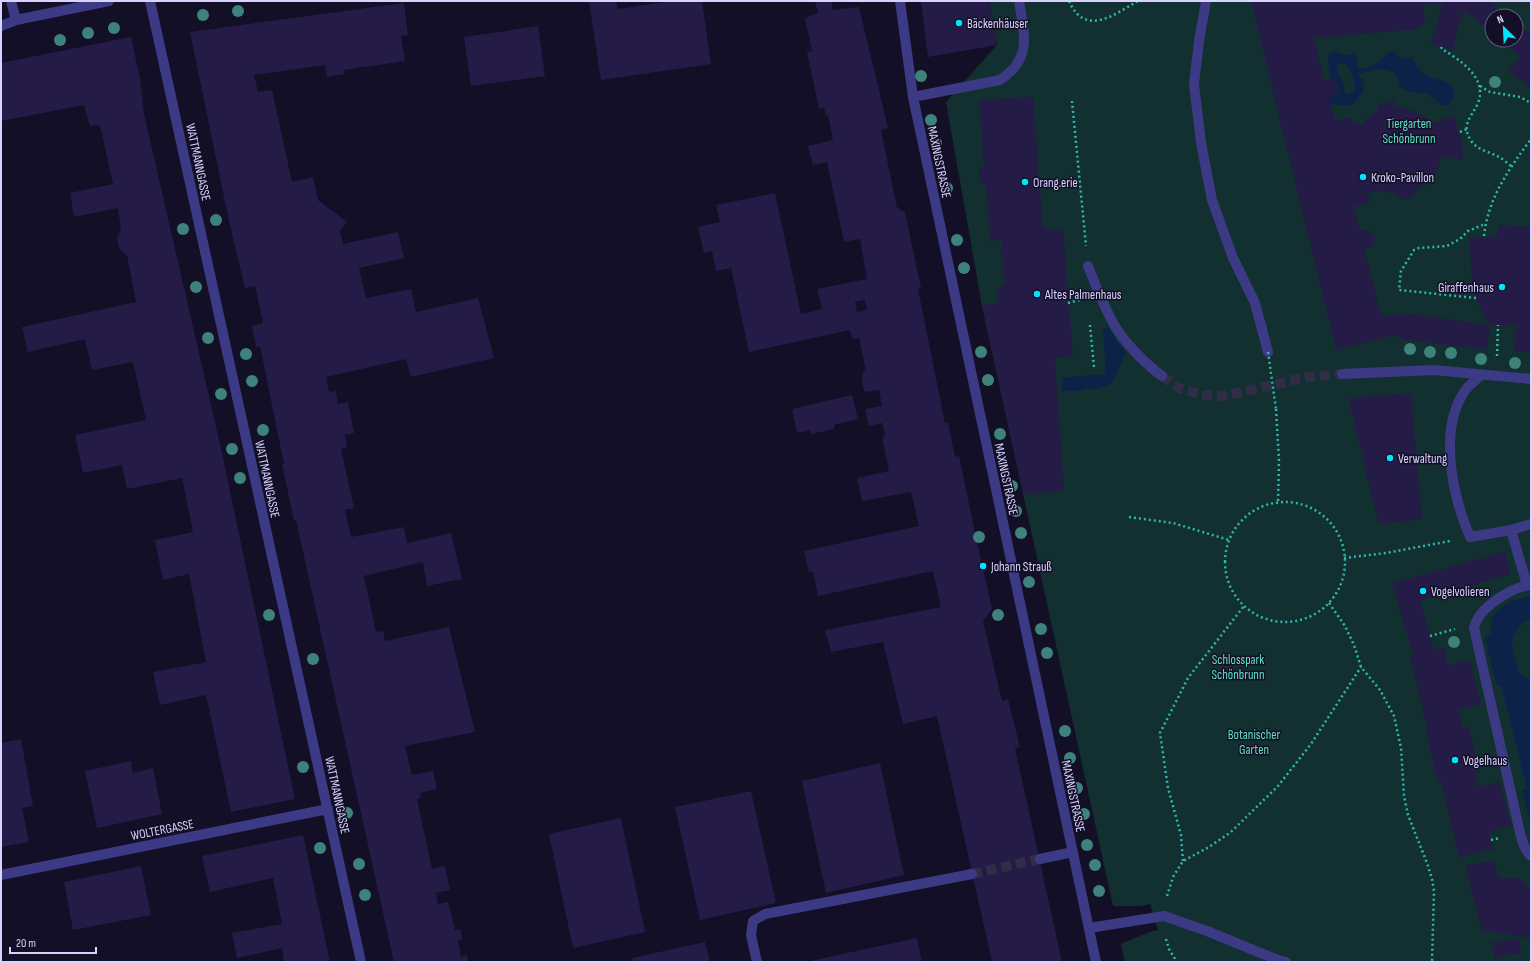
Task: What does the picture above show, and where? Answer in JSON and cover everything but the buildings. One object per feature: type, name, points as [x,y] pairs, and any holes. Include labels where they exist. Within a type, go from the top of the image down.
[{"type":"street","points":[[11,1],[16,20]]},
{"type":"street","points":[[1,26],[16,20],[110,1]]},
{"type":"street","name":"WATTMANNGASSE","points":[[150,1],[361,962]]},
{"type":"street","name":"MAXINGSTRASSE","points":[[900,1],[913,97],[1096,962]]},
{"type":"street","points":[[913,97],[1000,80],[1012,72],[1021,58],[1025,44],[1019,1]]},
{"type":"street","points":[[1206,1],[1199,41],[1194,84],[1201,143],[1212,200],[1233,258],[1255,303],[1268,352]]},
{"type":"street","points":[[1088,266],[1109,314],[1119,332],[1151,368],[1162,376]]},
{"type":"street","points":[[1342,374],[1433,370],[1531,379]]},
{"type":"street","points":[[1481,375],[1464,392],[1454,416],[1450,433],[1450,458],[1456,500],[1470,537],[1511,530],[1531,524]]},
{"type":"street","points":[[1511,530],[1529,585],[1508,592],[1488,606],[1478,618],[1474,628],[1520,833],[1523,843],[1531,856]]},
{"type":"street","name":"WOLTERGASSE","points":[[1,875],[328,809]]},
{"type":"street","points":[[1040,859],[1073,852]]},
{"type":"street","points":[[757,962],[751,935],[753,921],[765,914],[972,874]]},
{"type":"street","points":[[1089,928],[1164,916],[1286,962]]},
{"type":"path","points":[[1069,1],[1071,7],[1083,18],[1095,22],[1112,17],[1138,1]]},
{"type":"path","points":[[1441,47],[1467,66],[1475,76],[1479,85],[1479,98],[1469,116],[1467,129],[1473,143],[1478,148],[1499,157],[1511,166]]},
{"type":"path","points":[[1479,85],[1490,92],[1520,97],[1531,103]]},
{"type":"path","points":[[1072,101],[1088,266]]},
{"type":"path","points":[[1460,132],[1467,129]]},
{"type":"path","points":[[1484,236],[1485,224],[1498,187],[1531,139]]},
{"type":"path","points":[[1476,298],[1399,290],[1400,277],[1401,270],[1414,250],[1419,248],[1440,248],[1454,244],[1466,235],[1468,231],[1485,224]]},
{"type":"path","points":[[1090,320],[1094,367]]},
{"type":"path","points":[[1496,376],[1498,325]]},
{"type":"path","points":[[1268,352],[1276,409],[1279,461],[1278,502]]},
{"type":"path","points":[[1278,502],[1288,502],[1311,508],[1330,522],[1342,543],[1345,567],[1338,590],[1329,603],[1322,609],[1300,620],[1275,621],[1252,613],[1235,595],[1226,575],[1225,553],[1228,540],[1247,516],[1266,505],[1278,502]]},
{"type":"path","points":[[1129,517],[1173,523],[1228,540]]},
{"type":"path","points":[[1344,558],[1386,553],[1470,537]]},
{"type":"path","points":[[1329,603],[1348,632],[1354,645],[1361,668],[1380,690],[1387,701],[1395,721],[1401,748],[1404,796],[1408,815],[1427,863],[1434,891],[1432,962]]},
{"type":"path","points":[[1183,861],[1181,835],[1168,788],[1160,733],[1188,678],[1244,606]]},
{"type":"path","points":[[1164,916],[1167,894],[1173,877],[1183,861],[1209,847],[1231,832],[1278,786],[1311,744],[1361,668]]},
{"type":"green space","points":[[989,1],[1531,1],[1531,962],[1125,962],[1121,944],[1149,932],[1158,930],[1150,904],[1141,906],[1113,906],[982,306],[946,102],[997,45]]},
{"type":"water","points":[[1392,51],[1396,53],[1400,59],[1411,57],[1424,74],[1450,84],[1453,87],[1454,92],[1450,103],[1447,106],[1443,106],[1427,93],[1407,91],[1400,84],[1397,75],[1383,69],[1358,74],[1364,83],[1364,89],[1352,105],[1330,105],[1328,99],[1336,95],[1339,90],[1334,80],[1330,79],[1328,58],[1330,53],[1336,52],[1341,55],[1346,55],[1354,53],[1357,58],[1358,69],[1371,67]],"holes":[[[1343,62],[1351,70],[1354,83],[1354,91],[1348,94],[1345,93],[1344,84],[1337,70],[1338,65]]]},
{"type":"water","points":[[1108,327],[1117,342],[1126,352],[1113,382],[1096,389],[1085,388],[1081,391],[1062,391],[1062,378],[1106,374],[1103,329]]},
{"type":"water","points":[[1531,596],[1531,618],[1521,624],[1513,636],[1512,648],[1519,673],[1531,681],[1531,823],[1522,790],[1527,789],[1501,685],[1497,686],[1485,637],[1492,634],[1492,618],[1500,608],[1512,601]]},
{"type":"tunnel","points":[[1162,376],[1179,388],[1201,395],[1224,396],[1308,377],[1342,374]]},
{"type":"tunnel","points":[[972,874],[1040,859]]},
{"type":"place","name":"Bäckenhäuser","points":[[959,23]]},
{"type":"place","name":"Kroko-Pavillon","points":[[1363,177]]},
{"type":"place","name":"Orang.erie","points":[[1025,182]]},
{"type":"place","name":"Giraffenhaus","points":[[1502,287]]},
{"type":"place","name":"Altes Palmenhaus","points":[[1037,294]]},
{"type":"place","name":"Verwaltung","points":[[1390,458]]},
{"type":"place","name":"Johann Strauß","points":[[983,566]]},
{"type":"place","name":"Vogelvolieren","points":[[1423,591]]},
{"type":"place","name":"Vogelhaus","points":[[1455,760]]},
{"type":"park label","name":"Tiergarten Schönbrunn","points":[[1409,130]]},
{"type":"park label","name":"Schlosspark Schönbrunn","points":[[1238,666]]},
{"type":"park label","name":"Botanischer Garten","points":[[1254,742]]}]
